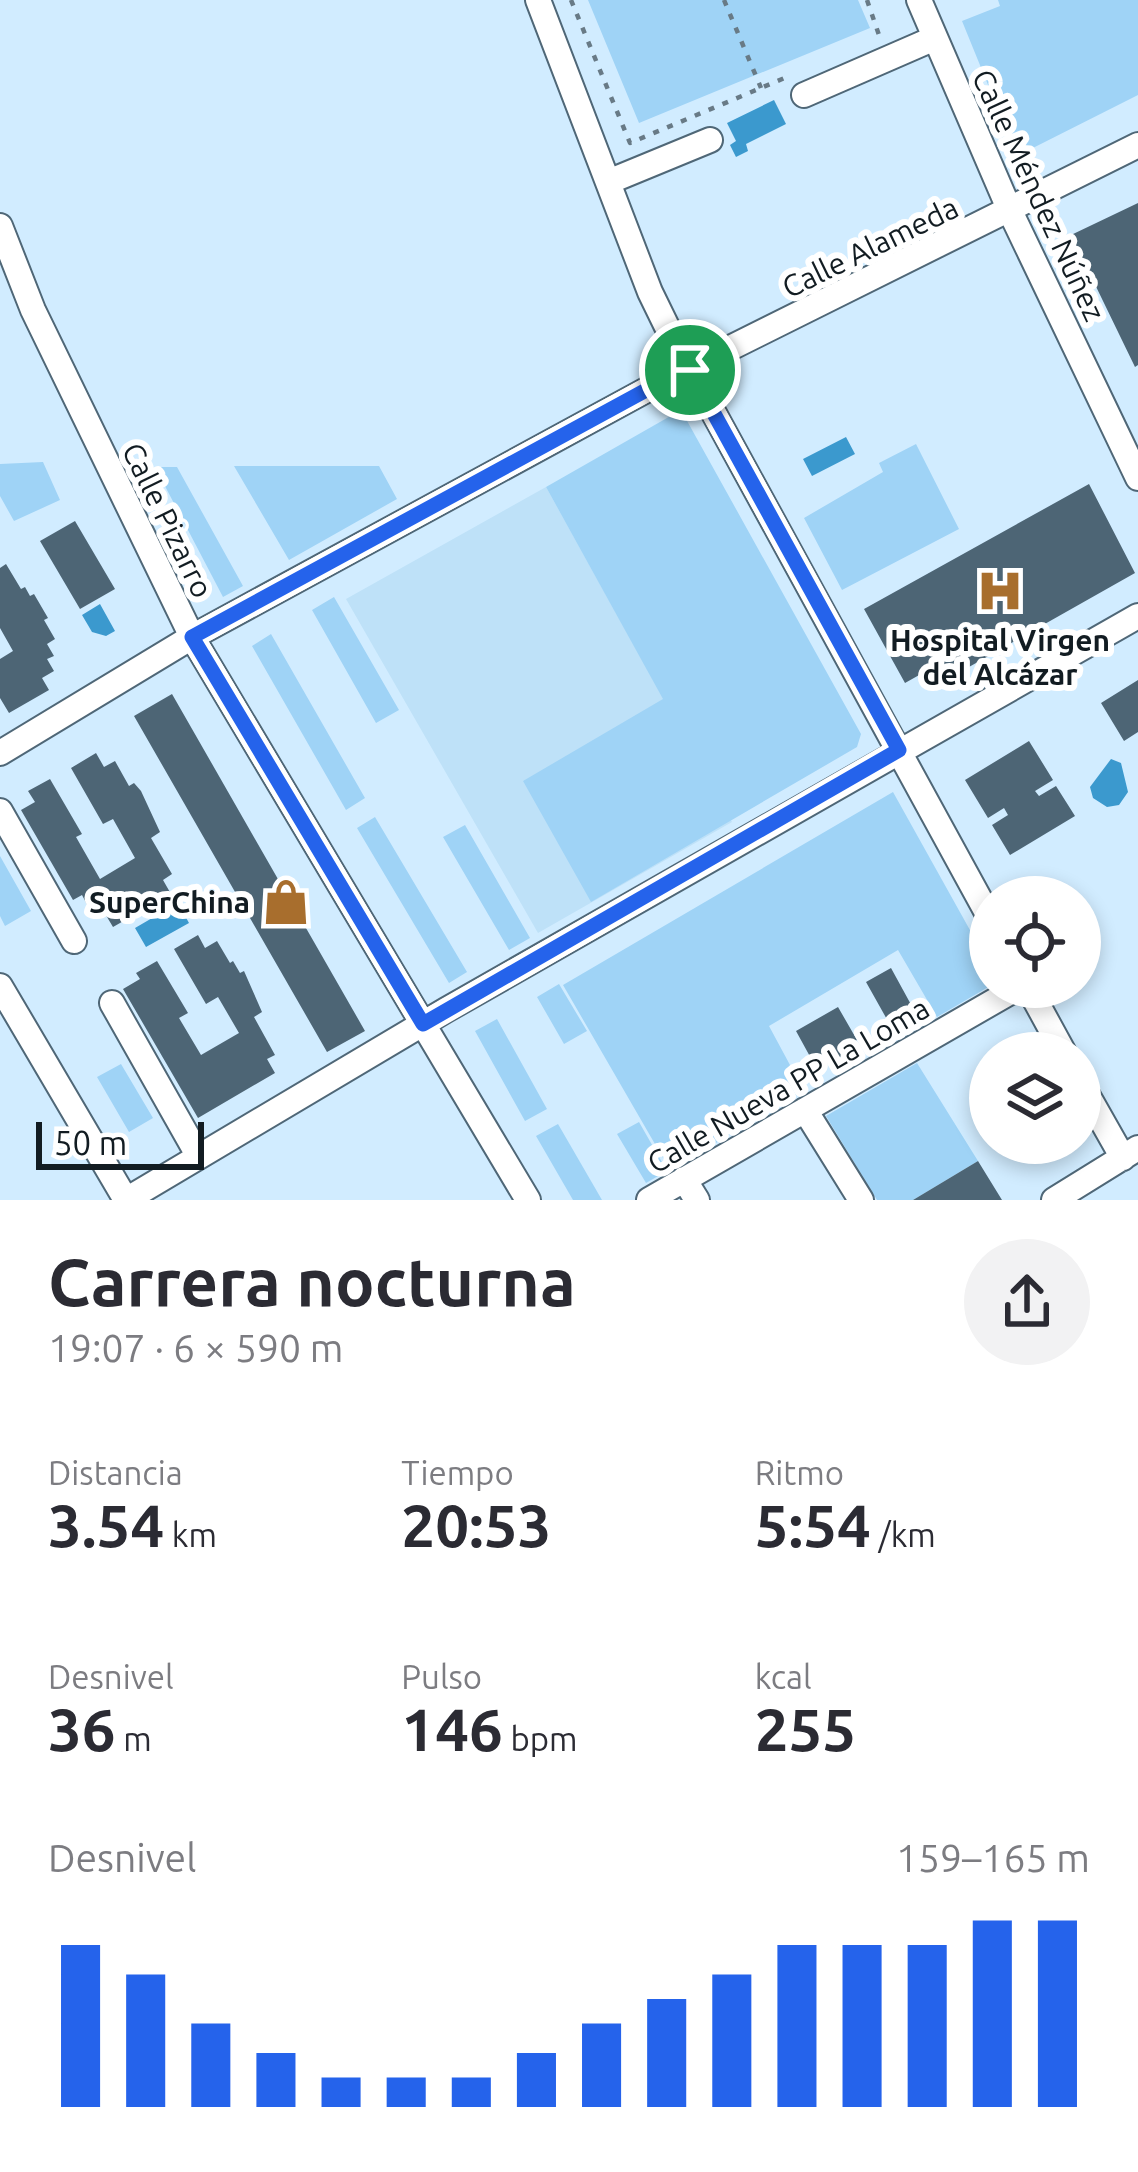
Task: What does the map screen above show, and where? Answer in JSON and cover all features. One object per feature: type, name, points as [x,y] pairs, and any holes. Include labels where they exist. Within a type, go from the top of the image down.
[{"type":"street","points":[[538,0],[650,292],[969,879]]},
{"type":"street","name":"Calle Méndez Núñez","points":[[919,0],[1010,212],[1138,478]]},
{"type":"street","points":[[802,83],[935,38]]},
{"type":"street","points":[[608,182],[710,140]]},
{"type":"street","name":"Calle Alameda","points":[[0,753],[192,637],[650,388],[1138,146]]},
{"type":"street","name":"Calle Pizarro","points":[[0,226],[33,310],[192,637],[527,1200]]},
{"type":"street","points":[[0,986],[126,1200],[423,1024],[1138,616]]},
{"type":"street","points":[[0,811],[74,941]]},
{"type":"street","points":[[112,1003],[198,1155]]},
{"type":"street","name":"Calle Nueva PP La Loma","points":[[649,1200],[691,1190],[805,1110],[986,1008]]},
{"type":"street","points":[[805,1110],[861,1200]]},
{"type":"street","points":[[1054,1200],[1130,1153],[1101,1112]]},
{"type":"path","points":[[571,0],[630,143],[761,88],[802,83]]},
{"type":"path","points":[[724,0],[761,88]]},
{"type":"path","points":[[862,46],[882,37],[867,0]]},
{"type":"shaded area","points":[[588,0],[858,0],[870,28],[639,123]]},
{"type":"shaded area","points":[[998,0],[1138,0],[1138,95],[1017,156],[962,21],[1000,6]]},
{"type":"shaded area","points":[[774,100],[786,124],[746,144],[748,151],[736,157],[730,145],[736,141],[727,123]]},
{"type":"shaded area","points":[[681,410],[861,734],[857,747],[591,902],[523,781],[663,699],[546,487]]},
{"type":"shaded area","points":[[846,437],[855,454],[812,476],[803,459]]},
{"type":"shaded area","points":[[916,444],[959,529],[842,590],[804,518],[883,472],[879,463]]},
{"type":"shaded area","points":[[43,462],[60,500],[14,521],[0,496],[0,464]]},
{"type":"shaded area","points":[[234,466],[379,466],[397,499],[289,560]]},
{"type":"shaded area","points":[[155,467],[177,467],[243,586],[223,597]]},
{"type":"shaded area","points":[[546,487],[732,822],[538,933],[346,599]]},
{"type":"shaded area","points":[[334,597],[399,710],[376,723],[312,610]]},
{"type":"shaded area","points":[[100,604],[115,631],[106,636],[92,632],[82,615]]},
{"type":"shaded area","points":[[271,634],[365,798],[346,810],[252,646]]},
{"type":"shaded area","points":[[1111,759],[1121,763],[1128,792],[1119,805],[1107,807],[1093,798],[1090,787]]},
{"type":"shaded area","points":[[893,792],[969,928],[969,998],[937,1017],[898,950],[769,1026],[804,1091],[670,1170],[563,985]]},
{"type":"shaded area","points":[[375,817],[467,972],[449,983],[357,828]]},
{"type":"shaded area","points":[[465,825],[530,938],[509,950],[443,837]]},
{"type":"shaded area","points":[[0,856],[31,911],[5,926],[0,916]]},
{"type":"shaded area","points":[[178,903],[189,923],[146,947],[135,928]]},
{"type":"shaded area","points":[[559,984],[587,1031],[564,1044],[537,997]]},
{"type":"shaded area","points":[[497,1019],[547,1109],[525,1121],[475,1031]]},
{"type":"shaded area","points":[[917,1063],[969,1147],[969,1164],[973,1164],[913,1200],[877,1200],[826,1116]]},
{"type":"shaded area","points":[[121,1064],[153,1118],[129,1132],[97,1077]]},
{"type":"shaded area","points":[[639,1122],[667,1171],[646,1183],[617,1134]]},
{"type":"shaded area","points":[[558,1124],[602,1200],[573,1200],[536,1136]]},
{"type":"building","points":[[1138,203],[1138,365],[1135,367],[1071,235]]},
{"type":"building","name":"Hospital Virgen del Alcázar","points":[[1089,484],[1135,573],[946,680],[937,665],[905,683],[864,609]]},
{"type":"building","points":[[75,521],[115,589],[80,609],[40,541]]},
{"type":"building","points":[[6,564],[21,589],[34,594],[55,639],[47,644],[54,656],[47,659],[54,671],[42,678],[49,690],[9,713],[0,698],[0,659],[13,651],[0,628],[0,568]]},
{"type":"building","points":[[1138,680],[1138,732],[1124,741],[1101,703]]},
{"type":"building","points":[[172,694],[365,1031],[327,1052],[134,716]]},
{"type":"building","points":[[1029,741],[1053,780],[1035,791],[1039,796],[1056,786],[1075,816],[1010,855],[992,825],[1008,815],[1004,808],[988,818],[965,780]]},
{"type":"building","points":[[96,753],[104,767],[115,761],[129,786],[134,783],[141,791],[160,832],[151,838],[172,874],[163,880],[171,894],[113,927],[104,912],[94,918],[82,895],[73,900],[21,810],[35,802],[28,791],[50,779],[82,834],[76,837],[100,879],[135,858],[113,819],[103,824],[71,768]]},
{"type":"building","points":[[198,935],[205,948],[217,941],[230,963],[240,973],[244,971],[262,1012],[254,1017],[275,1055],[267,1059],[275,1073],[198,1118],[123,989],[140,979],[136,973],[157,961],[188,1013],[179,1018],[201,1055],[239,1033],[218,997],[206,1004],[174,949]]},
{"type":"building","points":[[891,968],[914,1010],[889,1023],[866,982]]},
{"type":"building","points":[[838,1007],[857,1040],[847,1046],[851,1051],[827,1064],[822,1056],[813,1062],[796,1031]]},
{"type":"building","points":[[980,1164],[1002,1200],[913,1200]]},
{"type":"place","name":"Hospital Virgen del Alcázar","points":[[1000,591]]},
{"type":"place","name":"SuperChina","points":[[286,902]]},
{"type":"route","points":[[690,370],[899,750],[423,1024],[192,637],[690,370]]}]
